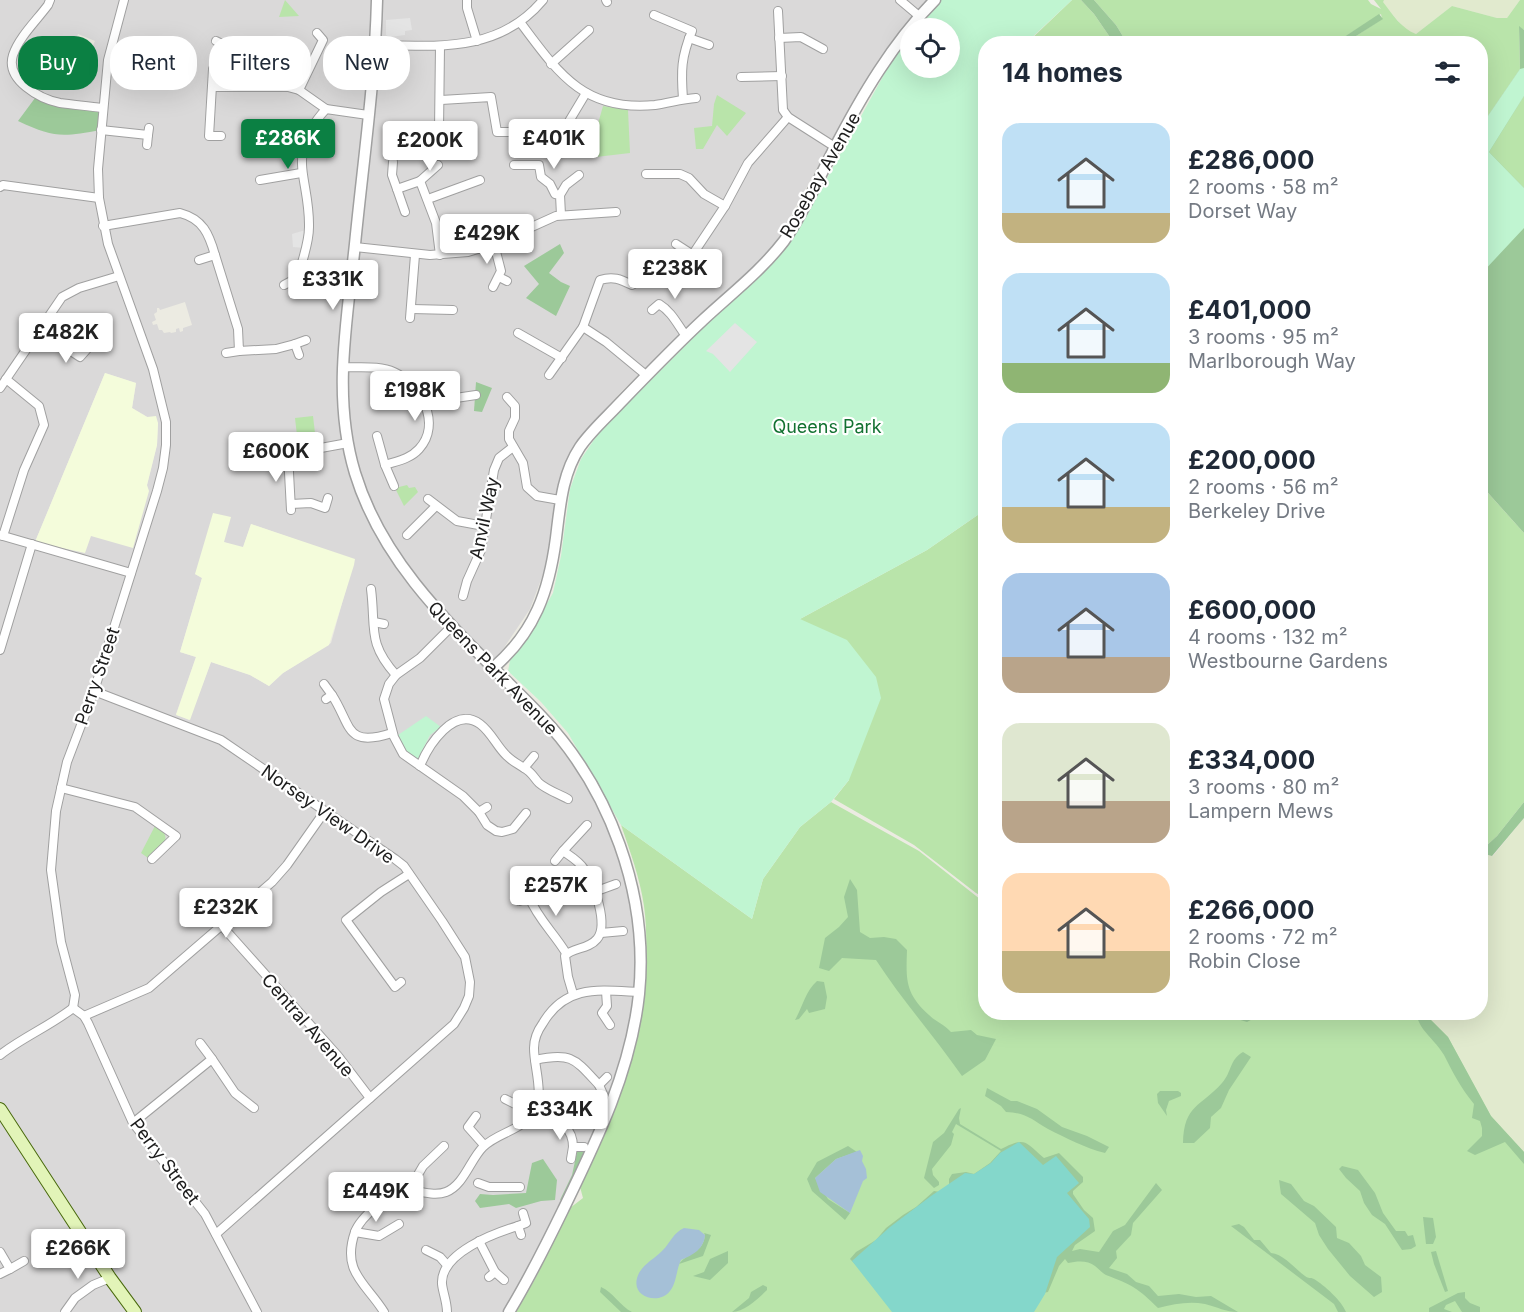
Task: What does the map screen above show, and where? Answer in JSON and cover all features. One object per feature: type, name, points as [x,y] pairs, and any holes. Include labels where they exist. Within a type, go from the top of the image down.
[{"type":"main road","points":[[0,1108],[110,1278],[135,1312]]},
{"type":"street","points":[[50,0],[16,48],[12,63],[15,75],[44,97],[59,102],[102,108]]},
{"type":"street","name":"Perry Street","points":[[124,0],[108,60],[98,169],[99,198],[103,226],[153,369],[166,422],[166,445],[163,468],[131,573],[61,789],[52,840],[51,870],[59,934],[75,995],[73,1008],[84,1016],[133,1123],[164,1165],[190,1193],[216,1234],[256,1312]]},
{"type":"street","name":"Queens Park Avenue","points":[[376,36],[377,0]]},
{"type":"street","points":[[467,0],[467,8],[477,41]]},
{"type":"street","points":[[410,46],[440,46],[477,41],[520,22],[543,0]]},
{"type":"street","points":[[900,0],[919,16]]},
{"type":"street","name":"Rosebay Avenue","points":[[493,668],[524,634],[543,599],[550,577],[560,500],[570,466],[581,447],[646,375],[743,284],[783,242],[800,216],[880,70],[919,16],[935,0]]},
{"type":"street","points":[[778,11],[783,110],[788,117],[836,147]]},
{"type":"street","points":[[654,15],[692,31],[681,68],[683,99]]},
{"type":"street","points":[[520,22],[551,64],[567,81],[604,101],[628,105],[655,105],[696,98]]},
{"type":"street","points":[[551,64],[589,30]]},
{"type":"street","points":[[311,59],[320,36],[323,40]]},
{"type":"street","points":[[779,38],[801,37],[823,49]]},
{"type":"street","points":[[689,38],[709,45]]},
{"type":"street","points":[[398,126],[439,130],[440,46]]},
{"type":"street","points":[[741,77],[782,76]]},
{"type":"street","points":[[212,90],[209,136],[221,136]]},
{"type":"street","points":[[299,90],[326,109],[368,115]]},
{"type":"street","name":"Queens Park Avenue","points":[[371,90],[347,310],[342,396],[348,444],[360,488],[383,536],[411,579],[452,626],[544,719],[573,754],[609,818],[626,867],[635,903],[640,951],[639,992],[633,1031],[621,1075],[599,1136],[542,1253],[508,1312]]},
{"type":"street","points":[[555,132],[566,128],[586,93]]},
{"type":"street","points":[[441,100],[491,97],[497,132],[516,132]]},
{"type":"street","points":[[284,285],[297,278],[309,229],[301,173],[302,152],[313,126],[326,109]]},
{"type":"street","points":[[693,254],[753,155],[788,117]]},
{"type":"street","points":[[101,130],[148,136]]},
{"type":"street","points":[[393,162],[392,175],[405,212]]},
{"type":"street","points":[[397,189],[420,181],[438,165]]},
{"type":"street","points":[[514,165],[539,165],[541,177],[550,184],[555,194],[560,195]]},
{"type":"street","points":[[260,180],[301,173]]},
{"type":"street","points":[[646,174],[680,174],[689,178],[704,194],[724,206]]},
{"type":"street","points":[[561,215],[560,195],[566,185],[579,175]]},
{"type":"street","points":[[428,199],[480,180]]},
{"type":"street","points":[[420,181],[436,223],[440,255]]},
{"type":"street","points":[[1,184],[99,198]]},
{"type":"street","points":[[355,247],[415,255],[468,252],[494,244],[556,216],[616,212]]},
{"type":"street","points":[[103,226],[180,213],[189,215],[205,228],[238,329],[239,351]]},
{"type":"street","points":[[493,287],[503,279],[494,244]]},
{"type":"street","points":[[676,244],[710,266]]},
{"type":"street","points":[[199,261],[215,255]]},
{"type":"street","points":[[415,255],[411,313],[453,310]]},
{"type":"street","points":[[299,273],[315,274],[328,271]]},
{"type":"street","points":[[0,388],[62,297],[119,276]]},
{"type":"street","points":[[549,375],[583,327],[600,280],[618,278],[632,285],[639,281]]},
{"type":"street","points":[[652,310],[658,304],[662,305],[674,316],[686,336]]},
{"type":"street","points":[[583,327],[619,351],[646,375]]},
{"type":"street","points":[[39,330],[80,357],[88,348]]},
{"type":"street","points":[[518,333],[562,358]]},
{"type":"street","points":[[226,353],[276,349],[306,340]]},
{"type":"street","points":[[295,344],[298,356]]},
{"type":"street","points":[[343,368],[378,368],[394,372],[410,382],[426,406],[428,430],[424,442],[410,456],[385,465]]},
{"type":"street","points":[[6,379],[39,405],[44,425],[24,470],[1,535],[131,573]]},
{"type":"street","points":[[426,406],[476,395]]},
{"type":"street","points":[[507,397],[515,406],[515,418],[509,431],[509,439],[523,463],[527,487],[537,496],[560,500]]},
{"type":"street","points":[[377,436],[394,486]]},
{"type":"street","points":[[269,452],[288,454],[348,444]]},
{"type":"street","name":"Anvil Way","points":[[463,596],[481,550],[494,470],[499,458],[513,447]]},
{"type":"street","points":[[288,454],[291,507],[311,503],[325,508],[328,498]]},
{"type":"street","points":[[428,499],[457,521],[484,526]]},
{"type":"street","points":[[407,535],[436,506]]},
{"type":"street","points":[[0,650],[32,544]]},
{"type":"street","points":[[371,589],[373,634],[381,657],[396,675]]},
{"type":"street","points":[[374,622],[384,624]]},
{"type":"street","points":[[452,626],[420,658],[396,675],[388,684],[384,699],[392,733],[403,754],[483,810],[487,825],[496,831],[513,829],[526,813]]},
{"type":"street","points":[[324,684],[329,697],[339,706],[346,723],[356,736],[372,739],[392,733]]},
{"type":"street","name":"Norsey View Drive","points":[[94,691],[220,740],[395,859],[409,874],[465,957],[470,982],[469,996],[454,1024],[216,1234]]},
{"type":"street","points":[[420,766],[434,740],[445,729],[468,719],[479,723],[505,755],[524,768],[539,783],[568,799]]},
{"type":"street","points":[[524,768],[534,756]]},
{"type":"street","points":[[61,789],[135,807],[179,833],[152,860]]},
{"type":"street","points":[[84,1016],[149,988],[222,926],[272,882],[287,865],[325,811]]},
{"type":"street","points":[[555,861],[587,825]]},
{"type":"street","points":[[563,851],[585,870],[601,916],[601,933],[595,942],[566,953]]},
{"type":"street","points":[[395,987],[346,920],[381,892],[409,874]]},
{"type":"street","points":[[519,901],[529,897],[542,880]]},
{"type":"street","points":[[594,892],[616,884]]},
{"type":"street","points":[[529,897],[537,915],[566,953],[565,961],[573,994]]},
{"type":"street","name":"Central Avenue","points":[[222,926],[338,1056],[370,1098]]},
{"type":"street","points":[[601,933],[623,931]]},
{"type":"street","points":[[384,1312],[353,1269],[351,1254],[355,1232],[363,1220],[390,1195],[400,1190],[431,1193],[448,1191],[459,1182],[484,1145],[525,1121],[534,1112],[539,1090],[534,1048],[538,1030],[554,1006],[573,994],[606,991],[639,992]]},
{"type":"street","points":[[606,991],[607,1006],[603,1012],[610,1025]]},
{"type":"street","points":[[0,1055],[73,1008]]},
{"type":"street","points":[[200,1043],[235,1093],[254,1108]]},
{"type":"street","points":[[535,1060],[558,1056],[572,1058],[599,1085],[603,1094]]},
{"type":"street","points":[[133,1123],[212,1059]]},
{"type":"street","points":[[599,1085],[607,1077]]},
{"type":"street","points":[[505,1099],[558,1122],[570,1131],[573,1137],[571,1159]]},
{"type":"street","points":[[476,1116],[465,1129],[484,1145]]},
{"type":"street","points":[[409,1190],[423,1166],[444,1146]]},
{"type":"street","points":[[573,1147],[584,1147]]},
{"type":"street","points":[[478,1183],[489,1187],[520,1187]]},
{"type":"street","points":[[447,1312],[442,1284],[447,1265],[479,1241],[519,1230],[526,1223],[523,1213]]},
{"type":"street","points":[[355,1232],[379,1236],[399,1224]]},
{"type":"street","points":[[479,1241],[492,1274],[504,1280]]},
{"type":"street","points":[[426,1250],[440,1257],[447,1265]]},
{"type":"street","points":[[0,1252],[10,1269]]},
{"type":"street","points":[[0,1274],[24,1261]]},
{"type":"street","points":[[65,1312],[75,1298],[93,1285],[110,1278]]},
{"type":"shaded area","points":[[0,0],[927,0],[912,18],[900,18],[900,33],[830,145],[777,241],[739,284],[688,327],[622,391],[576,442],[568,459],[555,508],[545,569],[530,609],[495,661],[485,669],[551,736],[591,789],[613,839],[629,891],[636,950],[635,988],[617,1073],[584,1162],[519,1288],[503,1312],[0,1312]],"holes":[[[185,302],[192,325],[183,328],[183,331],[180,332],[179,328],[176,332],[171,333],[164,333],[159,330],[157,324],[153,325],[157,308],[160,310]],[[105,373],[136,383],[132,408],[158,423],[157,445],[147,485],[90,536],[35,542]],[[251,524],[354,560],[331,643],[283,673],[269,686],[250,675],[211,662],[189,720],[176,714],[196,657],[180,652],[202,578],[195,574],[223,542],[243,548]],[[430,735],[418,759],[406,752]]]},
{"type":"shaded area","points":[[1384,0],[1520,0],[1507,18],[1497,18],[1452,6],[1416,34],[1408,32],[1382,2]]},
{"type":"shaded area","points":[[410,18],[412,30],[405,31],[405,35],[388,36],[386,35],[386,20]]},
{"type":"shaded area","points":[[309,229],[305,248],[293,247],[292,234]]},
{"type":"shaded area","points":[[735,323],[757,342],[730,372],[713,354],[706,351]]},
{"type":"shaded area","points":[[105,373],[136,383],[132,408],[147,417],[156,416],[158,423],[157,445],[147,485],[149,491],[133,548],[91,536],[85,553],[35,542]]},
{"type":"shaded area","points":[[213,513],[231,517],[224,542],[243,547],[251,524],[355,559],[329,645],[283,673],[269,686],[250,675],[211,662],[190,720],[176,715],[196,657],[180,652],[202,578],[195,574]]},
{"type":"shaded area","points":[[1524,818],[1524,1152],[1491,1116],[1448,1037],[1431,1020],[1488,1020],[1488,855],[1493,856]]},
{"type":"shaded area","points":[[1019,1142],[1043,1165],[1056,1156],[1079,1183],[1067,1193],[1089,1219],[1090,1227],[1057,1257],[1045,1294],[1034,1312],[892,1312],[852,1261],[890,1227],[931,1196],[965,1173],[974,1174],[991,1163],[1000,1153]]},
{"type":"shaded area","points":[[860,1150],[867,1178],[863,1181],[850,1213],[820,1192],[815,1178],[836,1159]]},
{"type":"shaded area","points":[[684,1228],[699,1230],[705,1235],[703,1244],[694,1254],[681,1260],[674,1284],[665,1296],[646,1297],[637,1288],[636,1281],[639,1273],[662,1251],[677,1232]]},
{"type":"green space","points":[[285,0],[299,16],[279,17]]},
{"type":"green space","name":"Queens Park","points":[[940,0],[1072,0],[1033,36],[978,36],[978,515],[927,550],[800,619],[847,640],[876,677],[881,698],[849,780],[831,802],[800,827],[763,879],[752,919],[621,825],[568,733],[541,702],[508,671],[511,656],[521,648],[553,593],[561,556],[570,489],[581,459],[600,431],[705,326],[754,282],[787,246],[801,225],[900,49],[900,78],[960,78],[960,18],[924,18]]},
{"type":"green space","points":[[1072,0],[1081,0],[1109,36],[1034,36]]},
{"type":"green space","points":[[1081,0],[1094,0],[1123,36],[1109,36]]},
{"type":"green space","points":[[1094,0],[1368,0],[1381,9],[1374,0],[1384,0],[1383,2],[1398,21],[1406,29],[1416,34],[1452,6],[1497,18],[1507,18],[1520,0],[1524,0],[1524,30],[1519,27],[1520,69],[1488,116],[1488,36],[1356,36],[1382,19],[1381,14],[1346,36],[1123,36]]},
{"type":"green space","points":[[1379,14],[1383,19],[1356,36],[1346,36]]},
{"type":"green space","points":[[1519,26],[1524,30],[1524,96],[1489,152],[1524,188],[1524,533],[1488,493],[1488,116],[1520,69]]},
{"type":"green space","points":[[1524,68],[1524,96],[1489,152],[1524,188],[1524,228],[1488,267],[1488,116],[1520,69]]},
{"type":"green space","points":[[38,94],[102,108],[101,130],[67,135],[41,131],[18,121]]},
{"type":"green space","points":[[717,95],[746,113],[727,136],[717,125],[703,149],[696,149],[694,128],[712,126]]},
{"type":"green space","points":[[1524,96],[1524,188],[1488,152]]},
{"type":"green space","points":[[603,106],[628,110],[630,153],[596,157],[595,148],[592,145]]},
{"type":"green space","points":[[560,244],[564,253],[549,273],[570,286],[556,316],[526,298],[539,284],[524,266]]},
{"type":"green space","points":[[476,382],[492,388],[482,412],[474,411]]},
{"type":"green space","points":[[313,416],[317,450],[299,453],[295,418]]},
{"type":"green space","points":[[407,485],[409,488],[415,487],[418,492],[404,506],[395,488]]},
{"type":"green space","points":[[1488,493],[1524,533],[1524,802],[1488,844]]},
{"type":"green space","points":[[978,515],[978,894],[914,845],[834,799],[849,780],[800,619],[927,550]]},
{"type":"green space","points":[[426,716],[441,727],[430,735],[418,759],[406,752],[398,735]]},
{"type":"green space","points":[[831,802],[919,851],[978,897],[978,1020],[1431,1020],[1448,1037],[1491,1116],[1524,1152],[1524,1312],[515,1312],[534,1281],[570,1208],[583,1198],[580,1187],[644,995],[646,939],[644,906],[621,825],[752,919],[763,879],[800,827]]},
{"type":"green space","points":[[1524,802],[1524,818],[1492,856],[1488,855],[1488,844]]},
{"type":"green space","points":[[156,824],[165,834],[166,839],[162,846],[148,858],[141,853]]},
{"type":"green space","points":[[850,879],[857,890],[860,932],[870,938],[896,939],[907,950],[907,978],[911,993],[921,1007],[951,1032],[971,1030],[977,1035],[996,1039],[985,1060],[962,1076],[876,960],[842,958],[829,971],[819,968],[825,938],[848,917],[844,897]]},
{"type":"green space","points":[[817,981],[824,982],[827,997],[825,1009],[809,1013],[807,1009],[799,1019],[795,1020],[807,994]]},
{"type":"green space","points":[[1418,1020],[1431,1020],[1448,1037],[1491,1116],[1524,1152],[1524,1164],[1505,1142],[1475,1155],[1467,1151],[1482,1136],[1480,1121],[1472,1118],[1474,1104],[1442,1051]]},
{"type":"green space","points":[[1243,1052],[1251,1057],[1229,1090],[1221,1108],[1211,1117],[1210,1128],[1194,1143],[1183,1143],[1184,1130],[1190,1113],[1222,1083],[1235,1059]]},
{"type":"green space","points":[[987,1088],[1011,1101],[1037,1109],[1062,1127],[1109,1147],[1105,1153],[1090,1148],[1024,1115],[1006,1112],[985,1096]]},
{"type":"green space","points":[[1160,1091],[1181,1093],[1181,1096],[1169,1101],[1167,1116],[1158,1103],[1157,1094]]},
{"type":"green space","points":[[961,1108],[960,1124],[1001,1149],[1021,1142],[1029,1145],[1044,1158],[1059,1153],[1083,1177],[1083,1182],[1073,1191],[1073,1194],[1093,1218],[1095,1231],[1075,1245],[1072,1251],[1080,1249],[1099,1252],[1113,1231],[1125,1225],[1156,1183],[1162,1190],[1133,1223],[1131,1235],[1116,1251],[1117,1258],[1109,1268],[1127,1274],[1136,1282],[1149,1286],[1158,1296],[1179,1294],[1196,1297],[1211,1296],[1238,1312],[1193,1303],[1158,1308],[1134,1288],[1106,1275],[1092,1264],[1068,1263],[1065,1259],[1059,1266],[1048,1292],[1043,1293],[949,1189],[949,1179],[952,1174],[966,1172],[974,1174],[990,1163],[1001,1151],[956,1124],[952,1132],[954,1134],[951,1145],[932,1169],[939,1185],[934,1188],[924,1178],[933,1142],[944,1133]]},
{"type":"green space","points":[[593,1138],[566,1199],[560,1200],[572,1175],[577,1152],[584,1150]]},
{"type":"green space","points":[[848,1146],[857,1152],[836,1159],[815,1178],[828,1199],[850,1213],[845,1220],[812,1191],[807,1179],[817,1162]]},
{"type":"green space","points":[[543,1159],[557,1180],[555,1200],[541,1201],[516,1208],[509,1204],[480,1208],[475,1201],[480,1194],[526,1193],[532,1163]]},
{"type":"green space","points":[[1342,1166],[1358,1170],[1375,1193],[1383,1213],[1396,1231],[1405,1231],[1408,1236],[1413,1235],[1416,1246],[1402,1250],[1385,1224],[1372,1215],[1360,1191],[1339,1169]]},
{"type":"green space","points":[[1279,1180],[1291,1184],[1304,1201],[1314,1206],[1336,1227],[1337,1238],[1349,1243],[1361,1256],[1365,1265],[1381,1277],[1382,1292],[1374,1297],[1350,1276],[1328,1249],[1315,1223],[1281,1194]]},
{"type":"green space","points":[[934,1191],[940,1192],[856,1265],[850,1259],[856,1252],[876,1240],[886,1228]]},
{"type":"green space","points":[[1423,1217],[1433,1218],[1436,1237],[1433,1244],[1426,1244]]},
{"type":"green space","points":[[1239,1224],[1254,1240],[1260,1240],[1271,1253],[1280,1256],[1305,1276],[1323,1285],[1337,1298],[1346,1312],[1338,1312],[1334,1304],[1231,1226]]},
{"type":"green space","points":[[704,1233],[711,1235],[703,1256],[679,1264],[701,1246]]},
{"type":"green space","points":[[728,1251],[728,1263],[710,1280],[693,1276],[704,1272],[710,1259]]},
{"type":"green space","points":[[1436,1251],[1448,1291],[1445,1292],[1431,1252]]},
{"type":"green space","points":[[763,1285],[767,1287],[767,1290],[759,1297],[746,1307],[732,1312],[749,1298],[751,1292]]},
{"type":"green space","points":[[601,1287],[632,1312],[621,1312],[600,1292]]},
{"type":"green space","points":[[1465,1292],[1465,1298],[1480,1307],[1480,1312],[1462,1312],[1455,1301],[1446,1305],[1444,1309],[1452,1312],[1429,1312],[1429,1308],[1458,1293]]}]
